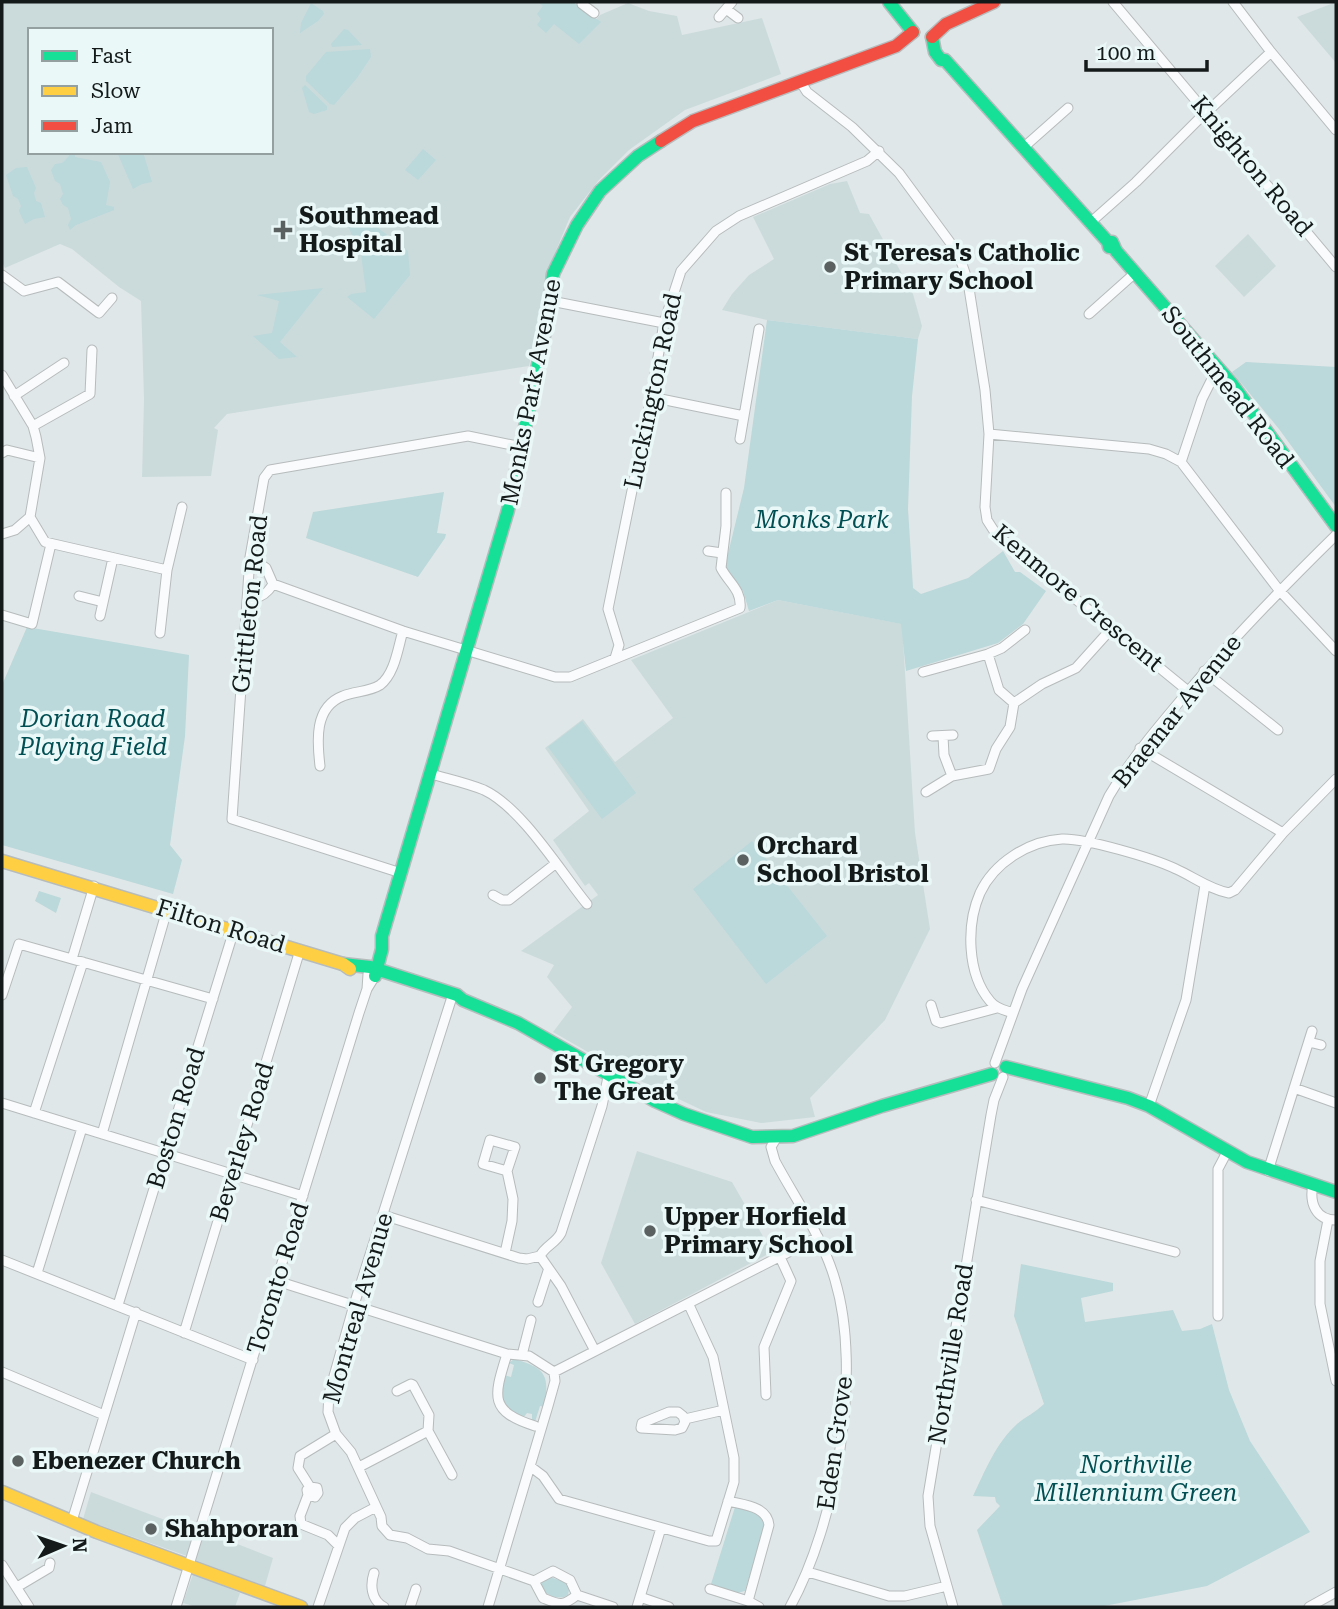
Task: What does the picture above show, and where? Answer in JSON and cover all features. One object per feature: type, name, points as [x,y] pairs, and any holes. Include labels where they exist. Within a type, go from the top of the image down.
[{"type":"main road","points":[[889,2],[913,32],[934,43],[946,24],[994,2]]},
{"type":"main road","name":"Monks Park Avenue","points":[[372,972],[382,950],[381,942],[508,510],[551,300],[553,274],[577,225],[600,191],[618,173],[658,142],[693,121],[896,46],[913,32]]},
{"type":"main road","name":"Southmead Road","points":[[934,43],[943,52],[945,60],[1232,384],[1336,526]]},
{"type":"main road","name":"Filton Road","points":[[2,861],[300,950],[348,968],[372,972],[515,1021],[608,1077],[697,1121],[749,1135],[793,1136],[999,1071]]},
{"type":"main road","points":[[999,1071],[1039,1074],[1117,1094],[1149,1106],[1227,1152],[1268,1171],[1336,1192]]},
{"type":"main road","name":"Filton Road","points":[[749,1135],[752,1131],[796,1129],[802,1132]]},
{"type":"main road","points":[[2,1492],[301,1607]]},
{"type":"street","name":"Knighton Road","points":[[1113,2],[1203,116],[1336,267]]},
{"type":"street","points":[[1233,2],[1336,130]]},
{"type":"street","points":[[719,17],[729,5],[738,18]]},
{"type":"street","points":[[1091,222],[1271,52]]},
{"type":"street","points":[[800,81],[807,92],[879,151],[919,197],[952,245],[968,282],[983,371],[989,434],[1149,449],[1181,462],[1279,590],[1336,651]]},
{"type":"street","points":[[1024,147],[1068,108]]},
{"type":"street","name":"Luckington Road","points":[[615,658],[619,645],[608,609],[664,323],[681,271],[716,231],[763,204],[867,161],[879,151]]},
{"type":"street","points":[[1090,314],[1135,273]]},
{"type":"street","points":[[2,275],[24,291],[58,282],[99,313],[112,298]]},
{"type":"street","points":[[551,300],[664,323]]},
{"type":"street","points":[[740,439],[755,340],[760,329]]},
{"type":"street","points":[[33,426],[90,394],[92,350]]},
{"type":"street","points":[[14,396],[64,363]]},
{"type":"street","points":[[1181,462],[1197,411],[1218,368]]},
{"type":"street","points":[[2,375],[33,426],[40,458],[30,517],[15,530],[2,534]]},
{"type":"street","points":[[1210,386],[1232,384]]},
{"type":"street","points":[[651,397],[744,416]]},
{"type":"street","name":"Kenmore Crescent","points":[[989,434],[985,507],[987,520],[996,534],[1188,691]]},
{"type":"street","name":"Grittleton Road","points":[[401,873],[232,819],[250,557],[264,478],[270,470],[468,436],[522,447]]},
{"type":"street","points":[[2,453],[7,450],[40,458]]},
{"type":"street","points":[[250,557],[266,568],[273,584],[467,651],[555,677],[575,676],[740,608],[735,587],[721,568],[729,500]]},
{"type":"street","points":[[160,633],[167,570],[182,507]]},
{"type":"street","points":[[30,517],[48,543],[167,570]]},
{"type":"street","name":"Braemar Avenue","points":[[999,1071],[1013,1013],[1109,796],[1140,748],[1204,671],[1279,590],[1336,535]]},
{"type":"street","points":[[2,615],[32,624],[48,543]]},
{"type":"street","points":[[708,551],[722,554]]},
{"type":"street","points":[[100,616],[113,558]]},
{"type":"street","points":[[248,599],[261,596],[269,591],[273,584]]},
{"type":"street","points":[[79,596],[103,602]]},
{"type":"street","points":[[926,792],[952,776],[989,769],[996,749],[1010,727],[1014,703],[1042,684],[1076,668],[1112,628]]},
{"type":"street","points":[[923,672],[988,654],[1002,648],[1025,630]]},
{"type":"street","points":[[320,766],[317,735],[325,710],[342,696],[371,689],[387,678],[403,631]]},
{"type":"street","points":[[988,654],[999,690],[1014,703]]},
{"type":"street","points":[[1204,671],[1278,730]]},
{"type":"street","points":[[932,736],[953,735]]},
{"type":"street","points":[[943,736],[944,755],[952,776]]},
{"type":"street","points":[[1140,748],[1283,833]]},
{"type":"street","points":[[431,774],[484,790],[494,796],[518,818],[587,904]]},
{"type":"street","points":[[1013,1013],[997,1008],[990,1002],[980,984],[972,949],[972,928],[981,892],[1001,865],[1029,847],[1061,839],[1088,842],[1161,863],[1205,885],[1232,892],[1283,833],[1336,779]]},
{"type":"street","points":[[494,895],[502,900],[509,900],[555,864]]},
{"type":"street","points":[[1149,1106],[1186,1000],[1205,885]]},
{"type":"street","points":[[72,959],[93,888]]},
{"type":"street","points":[[102,1134],[167,910]]},
{"type":"street","name":"Boston Road","points":[[118,1305],[234,930]]},
{"type":"street","points":[[2,995],[19,944],[213,999]]},
{"type":"street","name":"Beverley Road","points":[[184,1333],[300,950]]},
{"type":"street","points":[[34,1113],[83,962]]},
{"type":"street","name":"Toronto Road","points":[[176,1607],[372,972]]},
{"type":"street","name":"Montreal Avenue","points":[[457,1000],[354,1305],[328,1399],[328,1412],[336,1434],[359,1467],[382,1526],[390,1535],[405,1537],[427,1549],[449,1551],[534,1581]]},
{"type":"street","points":[[931,1004],[936,1021],[941,1023],[997,1008]]},
{"type":"street","points":[[1268,1171],[1312,1031]]},
{"type":"street","points":[[1309,1042],[1321,1045]]},
{"type":"street","name":"Northville Road","points":[[953,1607],[930,1527],[928,1496],[999,1071]]},
{"type":"street","points":[[540,1256],[561,1233],[603,1106],[608,1077]]},
{"type":"street","points":[[1294,1088],[1336,1103]]},
{"type":"street","points":[[2,1103],[303,1196]]},
{"type":"street","points":[[37,1273],[82,1128]]},
{"type":"street","name":"Eden Grove","points":[[749,1135],[775,1161],[825,1251],[836,1282],[843,1326],[845,1392],[832,1489],[808,1572],[790,1607]]},
{"type":"street","points":[[775,1161],[771,1147],[777,1137]]},
{"type":"street","points":[[1218,1316],[1218,1169],[1227,1152]]},
{"type":"street","points":[[505,1253],[512,1221],[513,1199],[507,1171]]},
{"type":"street","points":[[1313,1185],[1311,1196],[1315,1210],[1332,1220],[1320,1261],[1320,1304],[1336,1381]]},
{"type":"street","points":[[976,1200],[1175,1252]]},
{"type":"street","points":[[383,1215],[523,1259],[540,1256]]},
{"type":"street","points":[[554,1372],[818,1237]]},
{"type":"street","points":[[540,1256],[561,1286],[595,1351]]},
{"type":"street","points":[[766,1395],[764,1347],[791,1281],[780,1256]]},
{"type":"street","points":[[2,1260],[253,1360]]},
{"type":"street","points":[[538,1302],[548,1271]]},
{"type":"street","points":[[277,1281],[507,1354],[536,1359],[554,1372],[555,1381],[531,1467],[488,1607]]},
{"type":"street","points":[[531,1467],[543,1476],[559,1499],[709,1541],[718,1539],[735,1469],[708,1344],[689,1304]]},
{"type":"street","points":[[72,1521],[136,1312]]},
{"type":"street","points":[[522,1355],[531,1320]]},
{"type":"street","points":[[507,1354],[498,1384],[500,1404],[508,1416],[530,1422]]},
{"type":"street","points":[[2,1372],[104,1415]]},
{"type":"street","points":[[397,1391],[413,1385],[429,1415],[428,1431],[453,1475]]},
{"type":"street","points":[[685,1419],[724,1410]]},
{"type":"street","points":[[359,1467],[428,1431]]},
{"type":"street","points":[[336,1434],[300,1456],[298,1468],[309,1491],[300,1516],[301,1524],[328,1535],[338,1545]]},
{"type":"street","points":[[728,1501],[764,1512],[769,1521],[748,1601]]},
{"type":"street","points":[[318,1607],[338,1545],[349,1522],[376,1507]]},
{"type":"street","points":[[661,1528],[638,1602],[669,1607]]},
{"type":"street","points":[[2,1565],[29,1607]]},
{"type":"street","points":[[17,1587],[53,1568]]},
{"type":"street","points":[[577,1595],[561,1605],[542,1598],[534,1581],[553,1571],[570,1580],[577,1595],[613,1607]]},
{"type":"street","points":[[808,1572],[889,1597],[947,1586]]},
{"type":"street","points":[[374,1573],[374,1594],[377,1603],[384,1607]]},
{"type":"street","points":[[710,1589],[759,1607]]},
{"type":"street","points":[[410,1607],[416,1590]]},
{"type":"street","points":[[1308,1607],[1336,1592]]},
{"type":"shaded area","name":"Southmead Hospital","points":[[2,2],[571,2],[592,24],[600,15],[628,3],[649,11],[677,16],[682,35],[762,18],[781,74],[685,110],[629,150],[599,180],[570,217],[555,253],[529,366],[227,414],[214,428],[218,430],[211,476],[142,477],[144,399],[141,301],[72,249],[60,244],[5,268],[2,262]]},
{"type":"shaded area","points":[[1336,2],[1336,63],[1297,17]]},
{"type":"shaded area","name":"St Teresa's Catholic Primary School","points":[[847,181],[860,213],[869,214],[913,294],[922,326],[918,339],[767,320],[722,310],[749,275],[774,259],[753,217],[830,184]]},
{"type":"shaded area","points":[[1248,234],[1276,266],[1244,297],[1215,266]]},
{"type":"shaded area","name":"Orchard School Bristol","points":[[778,600],[902,624],[915,833],[930,929],[885,1020],[810,1098],[815,1117],[761,1123],[706,1112],[630,1076],[553,1032],[572,1007],[547,977],[554,965],[521,951],[598,895],[589,883],[585,886],[553,840],[589,811],[545,748],[583,719],[615,762],[673,718],[631,660]]},
{"type":"shaded area","points":[[637,1151],[732,1182],[772,1252],[635,1324],[601,1263]]},
{"type":"shaded area","points":[[91,1492],[194,1531],[187,1556],[83,1519]]},
{"type":"shaded area","points":[[204,1531],[273,1558],[265,1586],[195,1560]]},
{"type":"shaded area","points":[[193,1574],[240,1593],[235,1607],[197,1607],[183,1603]]},
{"type":"green space","points":[[538,2],[573,2],[601,22],[579,44],[554,24],[546,33],[537,25],[541,19],[537,14],[543,6]]},
{"type":"green space","points":[[311,3],[324,14],[300,33],[301,23]]},
{"type":"green space","points":[[344,29],[362,45],[332,47],[331,44]]},
{"type":"green space","points":[[370,49],[371,57],[334,105],[306,81],[306,76],[326,52]]},
{"type":"green space","points":[[305,85],[327,106],[327,110],[314,114],[309,112],[302,88]]},
{"type":"green space","points":[[423,149],[436,160],[418,180],[405,170]]},
{"type":"green space","points":[[74,154],[75,157],[101,162],[110,182],[106,205],[114,207],[114,210],[70,230],[68,208],[60,199],[63,194],[60,184],[55,181],[51,170],[55,164],[62,163]]},
{"type":"green space","points":[[118,154],[144,154],[152,182],[133,189]]},
{"type":"green space","points":[[27,167],[36,188],[36,201],[41,203],[45,217],[25,224],[19,211],[21,206],[13,196],[6,175],[16,168]]},
{"type":"green space","points":[[347,204],[408,251],[410,275],[374,319],[347,297],[366,292],[360,246],[354,240],[342,212]]},
{"type":"green space","points":[[323,288],[280,342],[297,357],[279,359],[253,336],[272,333],[279,301],[257,295]]},
{"type":"green space","name":"Monks Park","points":[[767,320],[918,339],[912,396],[908,509],[913,588],[921,594],[968,578],[1003,551],[1015,572],[1020,572],[1046,591],[1023,624],[998,643],[906,671],[901,624],[778,600],[749,611],[743,591],[725,566],[744,488]]},
{"type":"green space","points":[[1246,362],[1336,367],[1336,507],[1279,429],[1232,372]]},
{"type":"green space","points":[[444,492],[437,533],[446,534],[445,538],[418,577],[306,538],[313,512]]},
{"type":"green space","name":"Dorian Road Playing Field","points":[[27,627],[189,655],[185,736],[170,845],[182,860],[173,894],[2,845],[2,685]]},
{"type":"green space","points":[[582,721],[636,793],[602,819],[548,747]]},
{"type":"green space","points":[[752,841],[827,936],[766,984],[693,889]]},
{"type":"green space","points":[[39,891],[61,898],[56,913],[35,901]]},
{"type":"green space","name":"Northville Millennium Green","points":[[1021,1264],[1113,1283],[1113,1291],[1081,1298],[1085,1322],[1173,1310],[1182,1331],[1200,1329],[1212,1324],[1229,1390],[1250,1441],[1310,1532],[1207,1586],[1099,1607],[1003,1607],[977,1530],[1000,1506],[995,1497],[973,1496],[1003,1440],[1017,1424],[1044,1404],[1014,1316]]},
{"type":"green space","points":[[514,1359],[533,1366],[546,1380],[544,1407],[540,1406],[535,1422],[532,1422],[532,1414],[527,1413],[522,1419],[503,1405],[500,1390],[504,1375],[511,1377],[514,1365],[509,1363]]},
{"type":"green space","points":[[735,1507],[762,1515],[766,1523],[745,1591],[737,1593],[711,1584]]},
{"type":"green space","points":[[550,1577],[565,1582],[568,1595],[553,1596],[540,1588],[542,1582]]},
{"type":"traffic: fast","points":[[889,2],[913,32]]},
{"type":"traffic: fast","points":[[932,37],[935,52],[941,60],[945,60],[1108,242],[1109,247]]},
{"type":"traffic: fast","points":[[375,976],[382,949],[382,936],[508,510],[548,316],[553,274],[577,225],[600,191],[638,156],[661,141]]},
{"type":"traffic: fast","points":[[1108,242],[1112,242],[1116,251],[1232,384],[1336,526]]},
{"type":"traffic: fast","points":[[343,964],[370,967],[457,995],[518,1023],[655,1101],[752,1137],[793,1136],[882,1106],[992,1074]]},
{"type":"traffic: fast","points":[[1006,1067],[1128,1098],[1149,1106],[1247,1162],[1336,1192]]},
{"type":"traffic: slow","points":[[2,861],[343,964],[350,969]]},
{"type":"traffic: slow","points":[[2,1492],[97,1532],[301,1607]]},
{"type":"traffic: jam","points":[[932,37],[946,24],[994,2]]},
{"type":"traffic: jam","points":[[661,141],[693,121],[896,46],[913,32]]},
{"type":"place","name":"Southmead Hospital","points":[[283,230]]},
{"type":"place","name":"St Teresa's Catholic Primary School","points":[[830,267]]},
{"type":"place","name":"Orchard School Bristol","points":[[743,860]]},
{"type":"place","name":"St Gregory The Great","points":[[540,1078]]},
{"type":"place","name":"Upper Horfield Primary School","points":[[650,1231]]},
{"type":"place","name":"Ebenezer Church","points":[[18,1461]]},
{"type":"place","name":"Shahporan","points":[[151,1529]]}]
